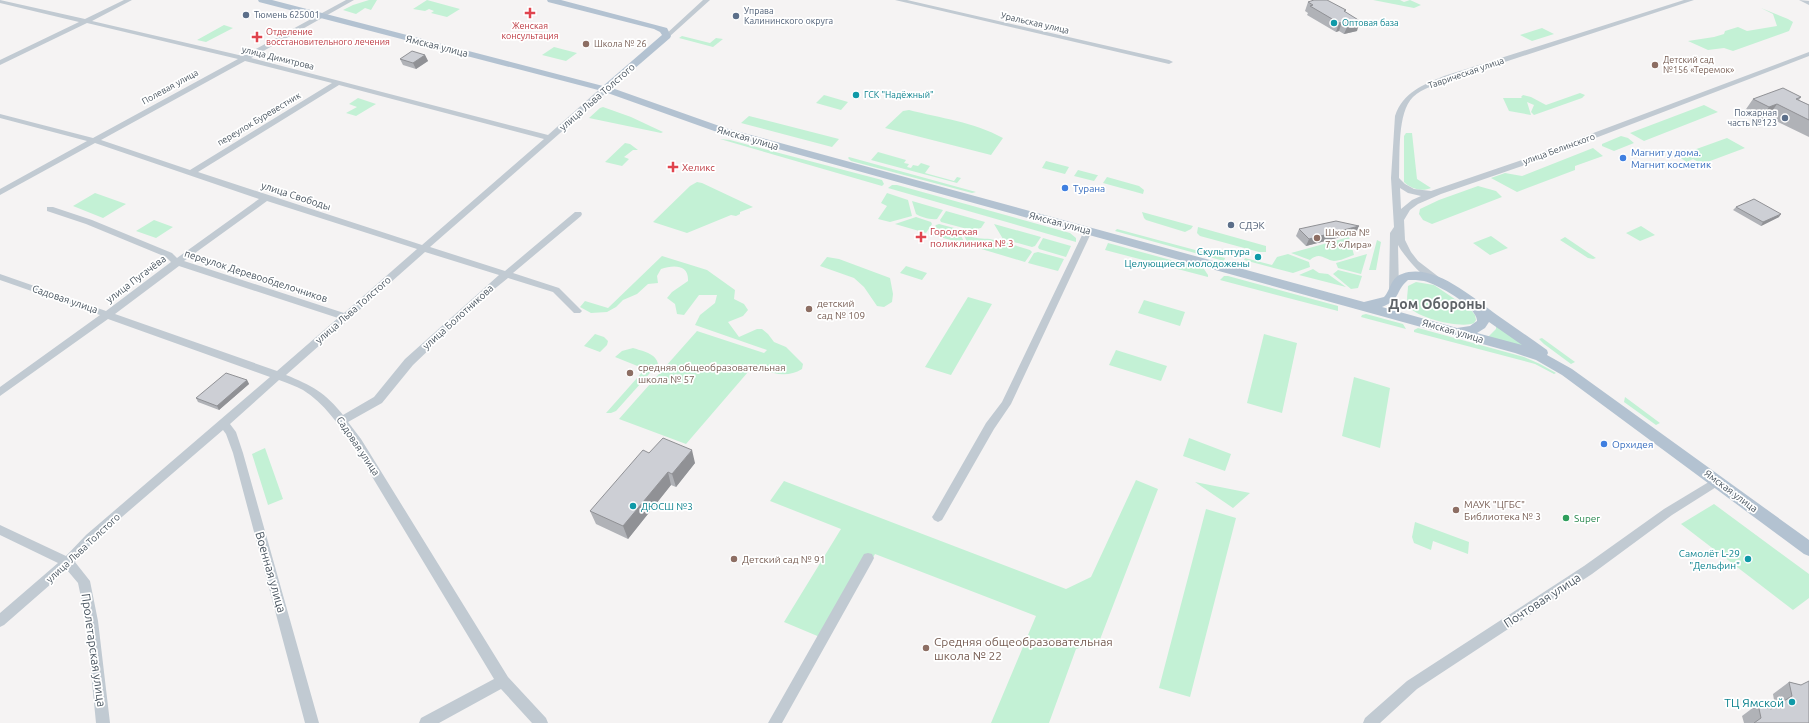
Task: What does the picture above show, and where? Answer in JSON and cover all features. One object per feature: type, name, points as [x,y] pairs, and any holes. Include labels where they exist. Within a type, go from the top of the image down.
[{"type":"main road","name":"Ямская улица","points":[[262,0],[606,89],[721,130],[1519,349],[1546,360],[1567,372],[1809,549]]},
{"type":"main road","points":[[551,0],[657,27],[664,30],[666,36]]},
{"type":"main road","name":"улица Льва Толстого","points":[[606,89],[666,36]]},
{"type":"main road","points":[[1358,305],[1382,303],[1392,296],[1399,280],[1410,276],[1426,277],[1449,287],[1473,303],[1567,372]]},
{"type":"main road","points":[[1394,290],[1396,302],[1401,308],[1412,316],[1426,323]]},
{"type":"main road","points":[[1447,330],[1467,331],[1475,330],[1480,326],[1483,321],[1483,315],[1473,303]]},
{"type":"street","points":[[0,63],[129,0]]},
{"type":"street","name":"Полевая улица","points":[[0,192],[243,58],[352,0]]},
{"type":"street","name":"улица Льва Толстого","points":[[666,36],[707,0]]},
{"type":"street","name":"Уральская улица","points":[[898,0],[1169,62]]},
{"type":"street","name":"Таврическая улица","points":[[1394,290],[1394,233],[1398,226],[1395,178],[1401,107],[1407,98],[1418,90],[1453,76],[1691,0]]},
{"type":"street","points":[[1802,0],[1809,3]]},
{"type":"street","name":"улица Димитрова","points":[[0,1],[243,58],[550,138]]},
{"type":"street","name":"улица Белинского","points":[[1398,226],[1402,212],[1413,204],[1433,194],[1616,128],[1809,54]]},
{"type":"street","name":"переулок Буревестник","points":[[191,173],[338,83]]},
{"type":"street","name":"улица Льва Толстого","points":[[0,621],[68,562],[90,538],[346,317],[606,89]]},
{"type":"street","name":"улица Свободы","points":[[0,116],[93,140],[266,198],[556,290],[577,310]]},
{"type":"street","points":[[1395,178],[1398,183],[1414,192],[1433,194]]},
{"type":"street","name":"улица Пугачёва","points":[[0,392],[221,229],[266,198]]},
{"type":"street","name":"переулок Деревообделочников","points":[[50,209],[89,222],[169,255],[177,262],[346,317]]},
{"type":"street","name":"улица Болотникова","points":[[342,421],[378,400],[409,362],[506,274],[578,214]]},
{"type":"street","points":[[1398,226],[1410,257],[1419,267],[1449,287]]},
{"type":"street","points":[[938,517],[990,426],[1006,404],[1088,231]]},
{"type":"street","name":"Садовая улица","points":[[0,277],[278,376],[306,387],[319,397],[342,421],[357,442],[503,681],[541,723]]},
{"type":"street","name":"Военная улица","points":[[223,424],[231,432],[238,453],[312,723]]},
{"type":"street","name":"Почтовая улица","points":[[1370,723],[1412,685],[1588,570],[1668,512],[1717,481]]},
{"type":"street","name":"Пролетарская улица","points":[[0,530],[68,562],[84,581],[92,622],[103,723]]},
{"type":"street","points":[[775,723],[868,558]]},
{"type":"street","points":[[426,723],[503,681]]},
{"type":"green space","points":[[369,0],[377,0],[371,10],[365,8],[356,14],[343,10],[353,5]]},
{"type":"green space","points":[[427,0],[460,9],[447,17],[431,13],[434,11],[429,9],[425,11],[413,9]]},
{"type":"green space","points":[[1373,0],[1400,0],[1404,2],[1410,0],[1421,5],[1414,8]]},
{"type":"green space","points":[[1761,8],[1793,22],[1789,31],[1733,51],[1724,48],[1708,50],[1688,41],[1714,37],[1724,34],[1725,31],[1738,27],[1747,31],[1777,26],[1773,14]]},
{"type":"green space","points":[[224,25],[233,28],[206,42],[197,40]]},
{"type":"green space","points":[[1542,28],[1554,34],[1532,41],[1520,35]]},
{"type":"green space","points":[[682,36],[710,43],[716,38],[723,39],[713,47],[679,38]]},
{"type":"green space","points":[[554,47],[577,53],[566,61],[542,55]]},
{"type":"green space","points":[[1580,93],[1585,95],[1582,98],[1534,115],[1531,112],[1534,105],[1527,102],[1531,115],[1509,111],[1503,98],[1522,98],[1521,97],[1523,95],[1531,97],[1546,105]]},
{"type":"green space","points":[[824,95],[848,102],[841,110],[816,103]]},
{"type":"green space","points":[[358,98],[376,104],[356,116],[346,113],[357,107],[349,104]]},
{"type":"green space","points":[[1704,105],[1718,112],[1644,141],[1630,133]]},
{"type":"green space","points":[[603,107],[631,117],[663,132],[661,133],[589,118]]},
{"type":"green space","points":[[909,110],[969,124],[1003,138],[991,155],[885,128],[903,111]]},
{"type":"green space","points":[[749,116],[839,139],[832,147],[741,123]]},
{"type":"green space","points":[[1406,133],[1412,133],[1417,179],[1431,188],[1424,190],[1417,189],[1404,182],[1404,136]]},
{"type":"green space","points":[[1621,136],[1628,138],[1634,143],[1614,151],[1602,146],[1602,144]]},
{"type":"green space","points":[[1727,138],[1745,148],[1702,164],[1693,159],[1687,162],[1677,156]]},
{"type":"green space","points":[[720,139],[730,140],[882,180],[884,184],[882,186]]},
{"type":"green space","points":[[625,143],[630,144],[638,150],[633,150],[624,157],[629,159],[622,166],[605,162]]},
{"type":"green space","points":[[1593,148],[1603,156],[1575,166],[1575,170],[1517,192],[1491,178],[1505,173],[1522,176]]},
{"type":"green space","points":[[878,152],[906,160],[904,163],[909,164],[907,167],[911,168],[913,165],[918,166],[921,163],[930,166],[925,173],[954,181],[957,177],[961,178],[957,183],[871,160]]},
{"type":"green space","points":[[849,157],[976,192],[972,193],[851,161],[848,158]]},
{"type":"green space","points":[[1046,161],[1069,167],[1065,174],[1042,168]]},
{"type":"green space","points":[[1078,170],[1098,175],[1094,181],[1074,176]]},
{"type":"green space","points":[[1107,177],[1139,186],[1144,190],[1143,194],[1103,183]]},
{"type":"green space","points":[[697,182],[753,207],[740,212],[740,214],[736,216],[731,215],[687,233],[653,222],[690,186]]},
{"type":"green space","points":[[892,185],[897,185],[1070,233],[1076,238],[1076,242],[888,188]]},
{"type":"green space","points":[[1478,186],[1496,191],[1502,197],[1432,224],[1423,220],[1419,214],[1420,209],[1439,200]]},
{"type":"green space","points":[[95,193],[126,204],[103,218],[73,206]]},
{"type":"green space","points":[[887,193],[908,200],[912,216],[890,222],[878,219],[887,206],[881,203]]},
{"type":"green space","points":[[912,201],[943,210],[937,219],[926,218],[916,214]]},
{"type":"green space","points":[[946,211],[985,222],[981,228],[971,230],[941,222],[940,220]]},
{"type":"green space","points":[[1142,212],[1193,226],[1185,232],[1146,220]]},
{"type":"green space","points":[[916,217],[931,222],[932,224],[926,233],[895,224]]},
{"type":"green space","points":[[154,220],[173,227],[156,238],[136,231]]},
{"type":"green space","points":[[939,224],[958,229],[965,244],[929,234],[936,225]]},
{"type":"green space","points":[[994,224],[1041,237],[1035,246],[1032,247],[1003,239]]},
{"type":"green space","points":[[1641,226],[1655,235],[1640,241],[1626,233]]},
{"type":"green space","points":[[1198,227],[1266,246],[1266,252],[1259,252],[1200,236],[1197,233]]},
{"type":"green space","points":[[1117,229],[1225,258],[1224,261],[1115,231]]},
{"type":"green space","points":[[962,231],[970,233],[972,237],[996,241],[974,247],[969,246]]},
{"type":"green space","points":[[1491,236],[1508,248],[1490,255],[1473,243]]},
{"type":"green space","points":[[1349,237],[1354,255],[1339,260],[1334,261],[1317,256],[1310,260],[1291,253]]},
{"type":"green space","points":[[1565,237],[1596,258],[1588,258],[1560,240]]},
{"type":"green space","points":[[1043,238],[1071,246],[1066,257],[1039,249],[1038,247]]},
{"type":"green space","points":[[1377,240],[1381,242],[1376,270],[1369,270]]},
{"type":"green space","points":[[1001,241],[1030,250],[1032,252],[1025,262],[978,248]]},
{"type":"green space","points":[[1108,243],[1204,269],[1208,277],[1105,250]]},
{"type":"green space","points":[[1038,252],[1064,259],[1058,271],[1028,263],[1034,253]]},
{"type":"green space","points":[[1288,254],[1309,262],[1310,267],[1293,273],[1244,260],[1245,258],[1272,265],[1277,257]]},
{"type":"green space","points":[[1367,254],[1361,274],[1338,268],[1336,263]]},
{"type":"green space","points":[[662,256],[707,270],[735,290],[734,299],[744,304],[748,310],[743,316],[728,322],[739,337],[757,329],[762,329],[774,342],[786,347],[803,364],[802,369],[790,374],[778,374],[754,365],[686,444],[619,419],[697,331],[764,353],[767,350],[695,325],[700,315],[715,303],[717,295],[699,295],[684,315],[677,314],[675,304],[667,298],[672,292],[688,281],[686,271],[679,267],[661,269],[657,276],[658,283],[648,284],[637,294],[623,300],[616,307],[607,312],[591,313],[580,307],[585,301],[608,308]]},
{"type":"green space","points":[[827,257],[839,259],[890,278],[893,294],[892,302],[884,307],[877,306],[864,287],[854,278],[820,266]]},
{"type":"green space","points":[[906,266],[927,273],[922,280],[900,273]]},
{"type":"green space","points":[[1313,269],[1319,273],[1328,274],[1346,287],[1299,275]]},
{"type":"green space","points":[[1338,270],[1362,276],[1358,288],[1351,289],[1333,274]]},
{"type":"green space","points":[[1224,276],[1338,306],[1338,311],[1220,280]]},
{"type":"green space","points":[[1416,282],[1434,285],[1471,310],[1475,315],[1476,320],[1474,323],[1459,325],[1439,321],[1428,318],[1412,310],[1407,303],[1408,286]]},
{"type":"green space","points":[[968,297],[992,304],[951,375],[925,367]]},
{"type":"green space","points":[[1144,300],[1185,312],[1180,326],[1138,313]]},
{"type":"green space","points":[[1366,314],[1403,324],[1406,329],[1361,317],[1362,315]]},
{"type":"green space","points":[[1496,324],[1543,356],[1488,337],[1496,329]]},
{"type":"green space","points":[[1418,328],[1524,357],[1556,373],[1554,374],[1535,364],[1414,332],[1414,330]]},
{"type":"green space","points":[[595,334],[604,337],[608,341],[607,345],[600,352],[584,346]]},
{"type":"green space","points":[[1264,334],[1297,343],[1282,413],[1247,403]]},
{"type":"green space","points":[[1542,338],[1575,362],[1571,364],[1539,339]]},
{"type":"green space","points":[[633,348],[652,355],[657,360],[658,364],[616,411],[606,413],[645,369],[615,357],[622,351]]},
{"type":"green space","points":[[1116,350],[1167,366],[1161,381],[1109,365]]},
{"type":"green space","points":[[1354,377],[1390,388],[1380,448],[1342,436]]},
{"type":"green space","points":[[1625,397],[1660,423],[1656,425],[1624,402]]},
{"type":"green space","points":[[1189,438],[1231,454],[1225,471],[1183,456]]},
{"type":"green space","points":[[265,448],[283,499],[268,505],[252,454]]},
{"type":"green space","points":[[1136,480],[1158,489],[1099,642],[1076,649],[1049,723],[991,723],[1036,616],[875,554],[827,640],[784,622],[841,529],[770,501],[784,481],[1066,589],[1091,577]]},
{"type":"green space","points":[[1195,482],[1250,493],[1233,508]]},
{"type":"green space","points":[[1714,504],[1809,574],[1809,598],[1793,610],[1681,524]]},
{"type":"green space","points":[[1206,509],[1236,518],[1190,697],[1159,688]]},
{"type":"green space","points":[[1415,522],[1469,542],[1468,554],[1433,541],[1431,550],[1414,543],[1412,537]]},
{"type":"building","points":[[1314,0],[1327,0],[1346,10],[1344,11],[1360,21],[1348,25],[1342,22],[1339,23],[1310,6],[1313,5],[1308,2]]},
{"type":"building","points":[[412,51],[425,55],[413,63],[400,59]]},
{"type":"building","points":[[1783,88],[1801,97],[1796,99],[1809,105],[1809,120],[1777,104],[1769,107],[1753,99]]},
{"type":"building","points":[[1754,199],[1781,214],[1763,222],[1736,207]]},
{"type":"building","points":[[1336,221],[1359,226],[1309,239],[1299,229]]},
{"type":"building","points":[[226,373],[247,380],[217,406],[196,398]]},
{"type":"building","points":[[663,438],[692,450],[672,474],[668,472],[623,526],[590,511],[643,450],[649,453]]},
{"type":"building","name":"ТЦ Ямской","points":[[1809,681],[1809,723],[1754,723],[1761,718],[1758,704],[1771,709],[1792,696],[1789,682],[1801,685]]},
{"type":"place","name":"Женская консультация","points":[[530,13]]},
{"type":"place","name":"Тюмень 625001","points":[[246,15]]},
{"type":"place","name":"Управа Калининского округа","points":[[736,16]]},
{"type":"place","name":"Оптовая база","points":[[1334,23]]},
{"type":"place","name":"Отделение восстановительного лечения","points":[[257,37]]},
{"type":"place","name":"Школа № 26","points":[[586,44]]},
{"type":"place","name":"Детский сад №156 «Теремок»","points":[[1655,65]]},
{"type":"place","name":"ГСК \"Надёжный\"","points":[[856,95]]},
{"type":"place","name":"Пожарная часть №123","points":[[1785,118]]},
{"type":"place","name":"Магнит у дома. Магнит косметик","points":[[1623,158]]},
{"type":"place","name":"Хеликс","points":[[673,167]]},
{"type":"place","name":"Турана","points":[[1065,188]]},
{"type":"place","name":"СДЭК","points":[[1231,225]]},
{"type":"place","name":"Городская поликлиника № 3","points":[[921,237]]},
{"type":"place","name":"Школа № 73 «Лира»","points":[[1317,238]]},
{"type":"place","name":"Скульптура Целующиеся молодожены","points":[[1258,257]]},
{"type":"place","name":"детский сад № 109","points":[[809,309]]},
{"type":"place","name":"средняя общеобразовательная школа № 57","points":[[630,373]]},
{"type":"place","name":"Орхидея","points":[[1604,444]]},
{"type":"place","name":"ДЮСШ №3","points":[[633,506]]},
{"type":"place","name":"МАУК \"ЦГБС\" Библиотека № 3","points":[[1456,510]]},
{"type":"place","name":"Super","points":[[1566,518]]},
{"type":"place","name":"Детский сад № 91","points":[[734,559]]},
{"type":"place","name":"Самолёт L-29 \"Дельфин\"","points":[[1748,559]]},
{"type":"place","name":"Средняя общеобразовательная школа № 22","points":[[926,648]]},
{"type":"place","name":"ТЦ Ямской","points":[[1792,702]]},
{"type":"district","name":"Дом Обороны","points":[[1437,304]]}]
